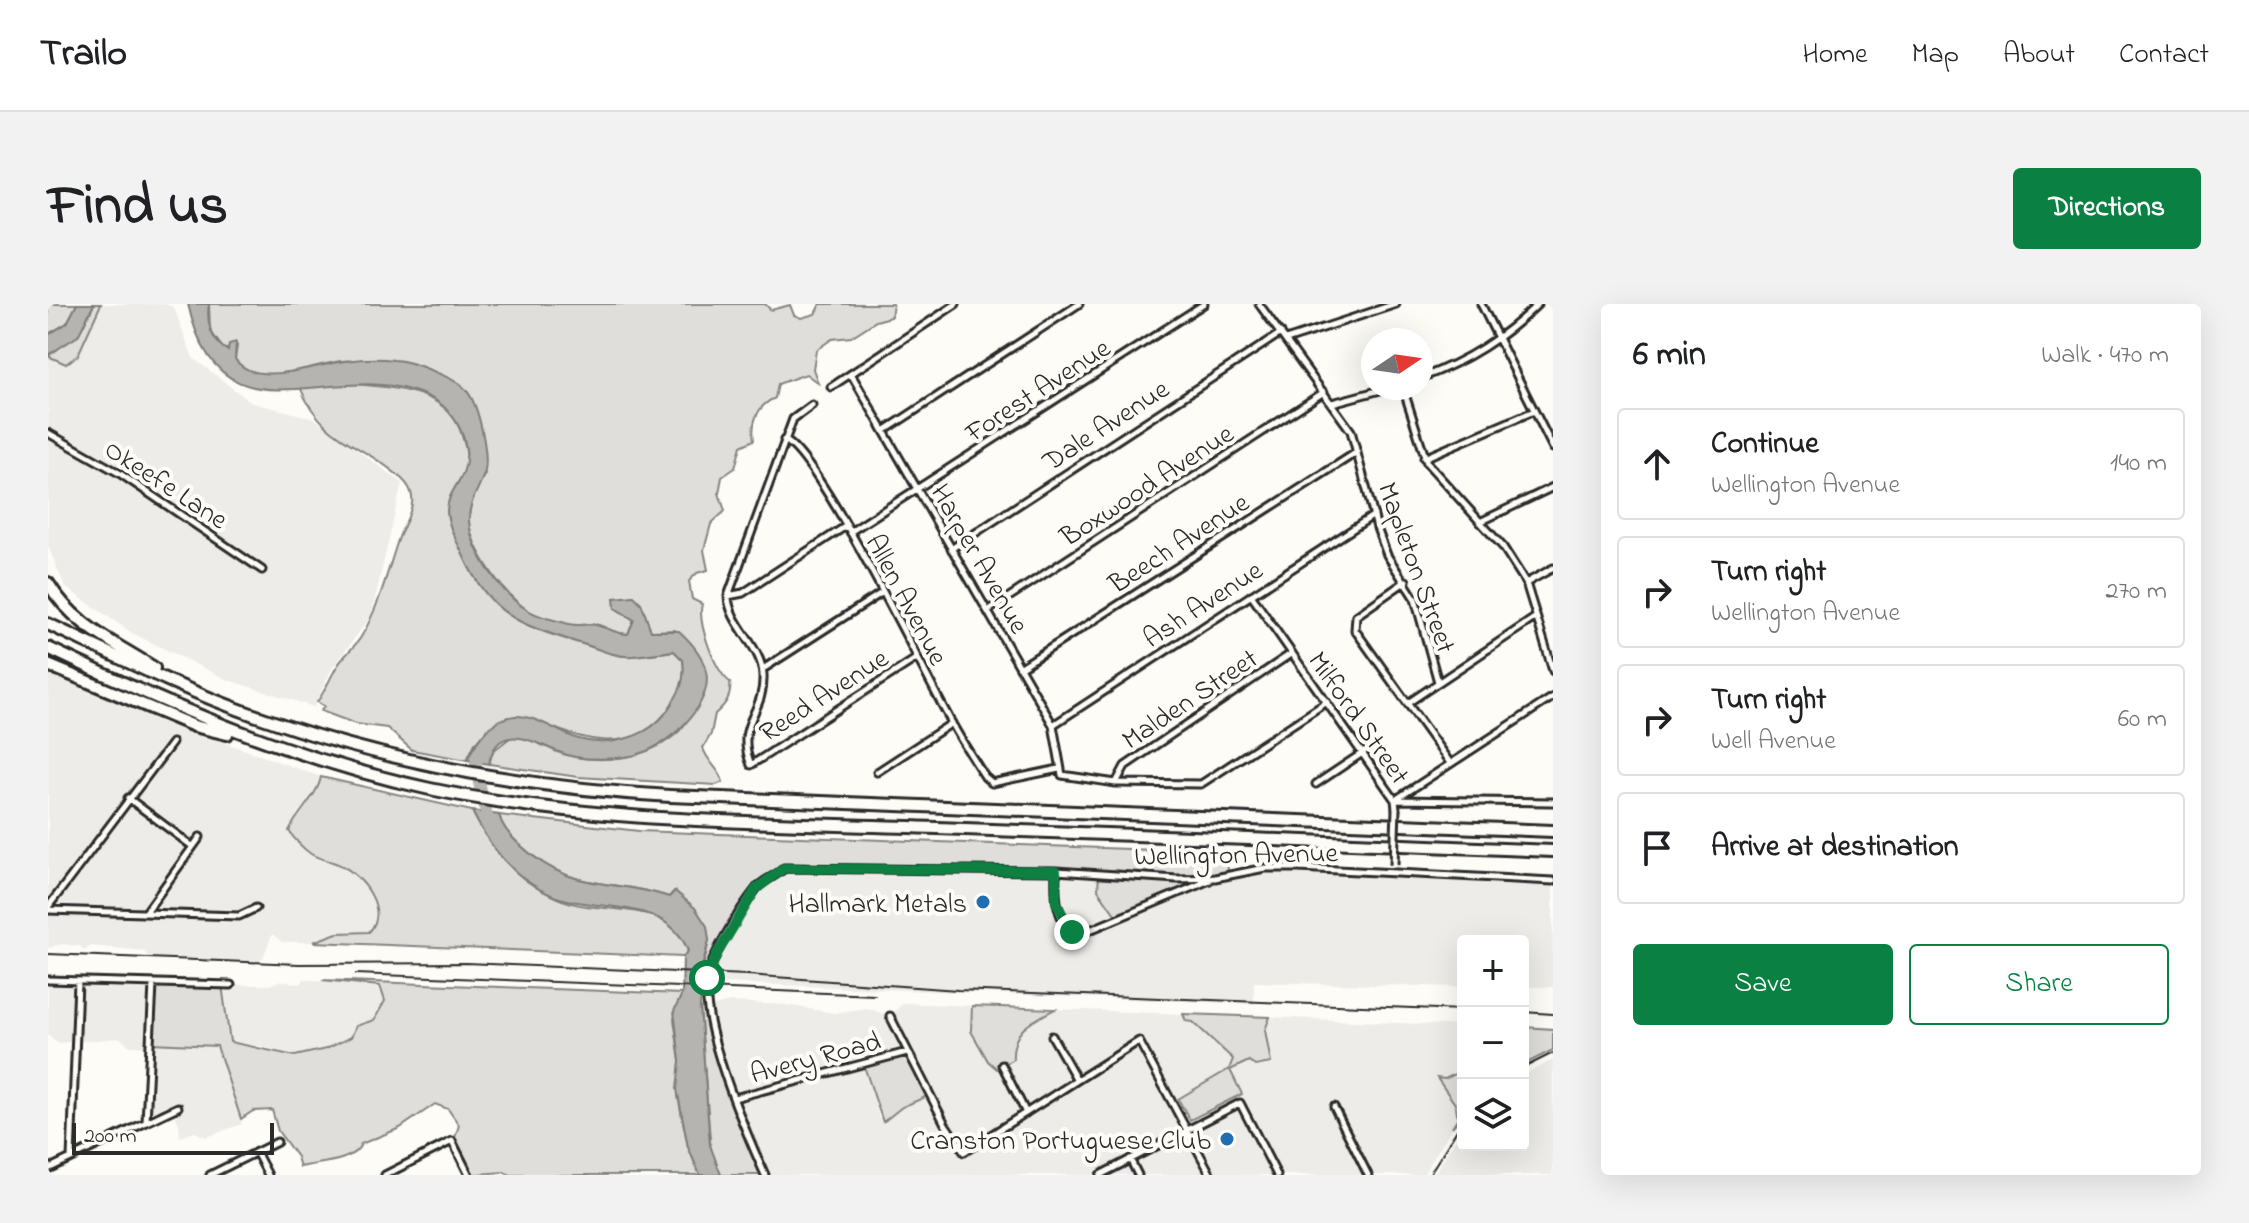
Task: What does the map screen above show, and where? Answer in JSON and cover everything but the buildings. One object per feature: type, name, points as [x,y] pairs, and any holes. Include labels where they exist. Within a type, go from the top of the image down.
[{"type":"highway","points":[[48,583],[64,606],[94,634],[186,689]]},
{"type":"highway","points":[[48,624],[186,689],[325,738],[493,777],[658,795],[1553,831]]},
{"type":"highway","points":[[48,648],[264,743]]},
{"type":"highway","points":[[48,665],[166,715]]},
{"type":"highway","points":[[48,671],[194,726],[359,771],[496,801],[603,814],[1553,851]]},
{"type":"street","points":[[831,387],[956,304]]},
{"type":"street","points":[[884,431],[1079,304]]},
{"type":"street","name":"Forest Avenue","points":[[728,596],[743,593],[918,490],[1204,304]]},
{"type":"street","name":"Mapleton Street","points":[[1259,304],[1348,427],[1385,549],[1415,599],[1438,682]]},
{"type":"street","points":[[1286,340],[1396,304]]},
{"type":"street","points":[[1481,304],[1553,448]]},
{"type":"street","points":[[1433,374],[1499,340],[1538,304]]},
{"type":"street","name":"Dale Avenue","points":[[951,549],[1281,333]]},
{"type":"street","name":"Harper Avenue","points":[[851,374],[1053,725],[1059,769]]},
{"type":"street","name":"Boxwood Avenue","points":[[989,610],[1324,392]]},
{"type":"street","points":[[1332,403],[1361,395]]},
{"type":"street","points":[[1407,400],[1424,458],[1509,555],[1526,583],[1553,671]]},
{"type":"street","points":[[812,405],[793,419],[784,440],[728,596],[729,608],[763,669],[883,592]]},
{"type":"street","points":[[1424,458],[1534,411]]},
{"type":"street","name":"Okeefe Lane","points":[[48,433],[119,473],[262,570]]},
{"type":"street","name":"Allen Avenue","points":[[784,440],[793,444],[804,459],[848,529],[952,723],[992,783],[1059,769]]},
{"type":"street","name":"Beech Avenue","points":[[1021,667],[1357,452]]},
{"type":"street","points":[[1480,522],[1553,487]]},
{"type":"street","name":"Ash Avenue","points":[[1053,725],[1374,515]]},
{"type":"street","points":[[1526,583],[1553,568]]},
{"type":"street","points":[[1406,581],[1353,620],[1357,633],[1450,763]]},
{"type":"street","name":"Milford Street","points":[[1251,595],[1395,800],[1393,874]]},
{"type":"street","points":[[1408,703],[1536,617]]},
{"type":"street","name":"Malden Street","points":[[1116,783],[1125,766],[1292,653]]},
{"type":"street","name":"Reed Avenue","points":[[763,669],[763,692],[744,737],[751,765],[917,658]]},
{"type":"street","points":[[1395,800],[1553,697]]},
{"type":"street","points":[[1059,769],[1062,775],[1116,783],[1201,784],[1327,702]]},
{"type":"street","points":[[877,772],[952,723]]},
{"type":"street","points":[[48,908],[172,743]]},
{"type":"street","points":[[1316,784],[1364,752]]},
{"type":"street","points":[[128,798],[192,846]]},
{"type":"street","points":[[1395,800],[1553,802]]},
{"type":"street","points":[[146,913],[200,837]]},
{"type":"street","name":"Wellington Avenue","points":[[765,1175],[734,1098],[708,1006],[707,978],[727,936],[762,883],[784,868],[1056,871],[1177,879],[1215,878],[1265,868],[1553,881]]},
{"type":"street","points":[[1056,871],[1056,902],[1072,932],[1078,935],[1215,878]]},
{"type":"street","points":[[48,908],[239,916],[256,908]]},
{"type":"street","points":[[48,980],[231,985]]},
{"type":"street","points":[[71,1158],[78,982]]},
{"type":"street","points":[[146,1122],[153,985]]},
{"type":"street","points":[[890,1016],[945,1124],[964,1152],[1139,1041],[1211,1175]]},
{"type":"street","points":[[1052,1036],[1077,1081]]},
{"type":"street","name":"Avery Road","points":[[734,1098],[907,1052]]},
{"type":"street","points":[[1002,1065],[1026,1113]]},
{"type":"street","points":[[1100,1175],[1240,1103],[1277,1175]]},
{"type":"street","points":[[48,1169],[178,1107]]},
{"type":"street","points":[[1334,1107],[1368,1175]]},
{"type":"street","points":[[385,1175],[452,1141],[469,1175]]},
{"type":"street","points":[[210,1175],[277,1142]]},
{"type":"street","points":[[256,1152],[268,1175]]},
{"type":"street","points":[[1130,1159],[1138,1175]]},
{"type":"shaded area","points":[[48,304],[77,304],[67,323],[48,334]]},
{"type":"shaded area","points":[[77,304],[94,304],[78,336],[48,355],[48,335],[67,323]]},
{"type":"shaded area","points":[[94,304],[101,304],[78,355],[66,364],[48,356],[75,334]]},
{"type":"shaded area","points":[[101,304],[165,304],[174,308],[193,358],[252,403],[314,418],[402,483],[371,616],[331,670],[314,707],[228,680],[132,633],[65,587],[48,546],[48,356],[66,364],[78,355]]},
{"type":"shaded area","points":[[188,304],[209,304],[209,325],[214,337],[228,351],[229,344],[236,342],[235,359],[244,368],[271,374],[345,361],[388,359],[418,365],[447,377],[466,390],[475,407],[485,446],[485,469],[469,516],[471,534],[482,560],[509,595],[543,617],[573,625],[596,625],[628,634],[634,620],[615,608],[614,598],[634,596],[641,603],[651,631],[679,631],[692,644],[706,671],[702,699],[684,725],[658,745],[631,756],[603,759],[575,757],[525,739],[513,738],[502,740],[494,749],[489,764],[467,760],[480,738],[492,726],[515,716],[531,718],[590,741],[615,741],[639,734],[660,720],[675,699],[681,687],[683,660],[674,651],[633,656],[615,654],[545,632],[499,608],[475,578],[451,529],[447,512],[449,501],[463,473],[466,451],[455,419],[439,403],[393,386],[356,384],[286,390],[254,387],[226,375],[204,349]]},
{"type":"shaded area","points":[[209,304],[765,304],[771,310],[790,305],[794,315],[801,318],[815,314],[820,304],[893,304],[891,317],[876,321],[851,337],[832,339],[816,350],[813,369],[818,383],[806,374],[778,384],[775,398],[764,405],[757,415],[754,440],[741,446],[735,468],[722,477],[719,493],[725,511],[711,524],[704,550],[708,570],[697,573],[689,581],[692,599],[702,604],[702,623],[708,646],[730,682],[729,696],[715,714],[711,734],[703,748],[723,782],[716,785],[578,777],[489,764],[493,751],[511,737],[531,740],[563,754],[606,759],[636,755],[675,735],[704,695],[675,630],[651,631],[641,603],[632,596],[615,608],[634,620],[628,634],[599,625],[553,620],[537,615],[512,598],[483,558],[471,531],[472,501],[485,474],[452,380],[413,366],[370,360],[342,361],[286,373],[256,373],[244,368],[235,359],[237,346],[224,350],[210,330]]},
{"type":"shaded area","points":[[355,384],[418,394],[433,400],[456,420],[467,462],[448,502],[448,516],[474,575],[496,604],[540,631],[612,654],[632,656],[674,651],[683,660],[680,690],[656,723],[624,739],[606,740],[570,734],[533,720],[475,743],[467,760],[412,750],[387,728],[356,724],[321,711],[324,706],[317,702],[340,661],[361,637],[373,614],[412,502],[412,494],[402,479],[332,431],[309,405],[300,387]]},
{"type":"shaded area","points":[[48,674],[139,706],[173,724],[321,777],[320,787],[296,815],[327,862],[340,865],[365,885],[376,908],[374,926],[369,932],[349,931],[313,942],[282,942],[272,934],[263,958],[256,964],[149,958],[144,951],[91,946],[84,950],[80,946],[62,944],[48,948]]},
{"type":"shaded area","points":[[321,777],[472,811],[506,858],[551,895],[587,906],[646,914],[663,921],[678,933],[688,951],[683,957],[313,942],[337,933],[369,932],[376,914],[371,894],[357,877],[340,865],[311,854],[289,831],[316,791]]},
{"type":"shaded area","points":[[472,811],[499,815],[517,842],[557,871],[574,878],[669,897],[675,891],[695,908],[707,926],[709,940],[703,963],[700,1007],[710,1145],[721,1175],[700,1175],[688,1147],[677,1089],[680,1061],[674,1011],[682,994],[683,957],[688,951],[678,934],[664,922],[647,914],[568,900],[538,888],[504,860]]},
{"type":"shaded area","points":[[499,815],[639,831],[1210,852],[1225,861],[1230,874],[1205,878],[1117,917],[1098,890],[1099,874],[804,868],[785,873],[755,894],[733,924],[707,976],[702,974],[709,940],[696,912],[681,896],[674,891],[669,897],[592,882],[557,871],[517,842]]},
{"type":"shaded area","points":[[797,869],[1099,874],[1098,890],[1117,917],[1205,878],[1265,869],[1553,881],[1553,987],[1529,987],[1529,935],[1457,935],[1457,987],[1254,982],[1254,1004],[725,983],[709,976],[720,949],[756,890],[765,881]]},
{"type":"shaded area","points":[[304,979],[380,986],[385,1001],[374,1020],[356,1026],[351,1037],[326,1049],[295,1056],[261,1046],[237,1046],[228,1040],[222,985],[270,985],[279,981],[301,984]]},
{"type":"shaded area","points":[[48,980],[69,981],[78,986],[145,985],[153,989],[217,1046],[242,1124],[206,1137],[195,1132],[180,1137],[179,1124],[173,1112],[148,1122],[149,1047],[130,1046],[120,1038],[57,1043],[48,1035]]},
{"type":"shaded area","points":[[322,980],[682,994],[674,1019],[680,1061],[678,1096],[688,1147],[700,1175],[511,1175],[504,1172],[467,1175],[453,1144],[459,1125],[448,1109],[435,1104],[400,1128],[361,1144],[351,1155],[300,1167],[297,1157],[278,1131],[272,1110],[253,1111],[241,1119],[217,1046],[151,1043],[153,989],[162,985],[222,985],[230,1042],[295,1056],[326,1049],[351,1037],[356,1026],[374,1020],[385,1001],[380,986]]},
{"type":"shaded area","points":[[730,1002],[786,1005],[834,1013],[867,1008],[890,1016],[903,1003],[972,1006],[973,1026],[981,1049],[997,1069],[1013,1048],[1018,1031],[1055,1009],[1183,1014],[1186,1021],[1193,1022],[1233,1059],[1230,1071],[1270,1049],[1265,1030],[1270,1017],[1457,1026],[1457,1070],[1445,1079],[1438,1078],[1455,1104],[1457,1119],[1423,1175],[765,1175],[723,1063],[709,1007]],"holes":[[[864,1067],[930,1095],[879,1119],[870,1078]]]},
{"type":"shaded area","points":[[972,1006],[1055,1009],[1019,1034],[1013,1059],[997,1069],[988,1061],[971,1031]]},
{"type":"shaded area","points":[[709,1007],[733,1093],[765,1175],[721,1175],[711,1154],[700,1008]]},
{"type":"shaded area","points":[[1183,1014],[1270,1017],[1265,1030],[1271,1063],[1255,1066],[1249,1061],[1230,1070],[1242,1094],[1190,1120],[1178,1099],[1229,1069],[1233,1059],[1193,1022],[1186,1021]]},
{"type":"shaded area","points":[[1529,1027],[1553,1029],[1553,1050],[1529,1062]]},
{"type":"shaded area","points":[[907,1052],[930,1095],[902,1107],[883,1122],[864,1066]]},
{"type":"shaded area","points":[[1553,1060],[1553,1175],[1433,1175],[1457,1137],[1457,1151],[1529,1151],[1529,1072]]},
{"type":"shaded area","points":[[1457,1069],[1457,1113],[1455,1104],[1437,1078],[1445,1079],[1455,1074]]},
{"type":"waterway","points":[[481,750],[475,766],[490,828]]},
{"type":"railway","points":[[48,954],[299,964],[466,963],[747,975],[958,990],[1457,1010]]},
{"type":"railway","points":[[356,974],[875,995]]},
{"type":"railway","points":[[1529,1012],[1553,1014]]},
{"type":"railway","points":[[1529,1065],[1553,1053]]},
{"type":"railway","points":[[1429,1175],[1457,1130]]},
{"type":"place","name":"Hallmark Metals","points":[[983,902]]},
{"type":"place","name":"Cranston Portuguese Club","points":[[1227,1139]]},
{"type":"route","points":[[707,978],[748,900],[762,883],[783,872],[784,868],[1056,871],[1056,902],[1072,932]]}]
